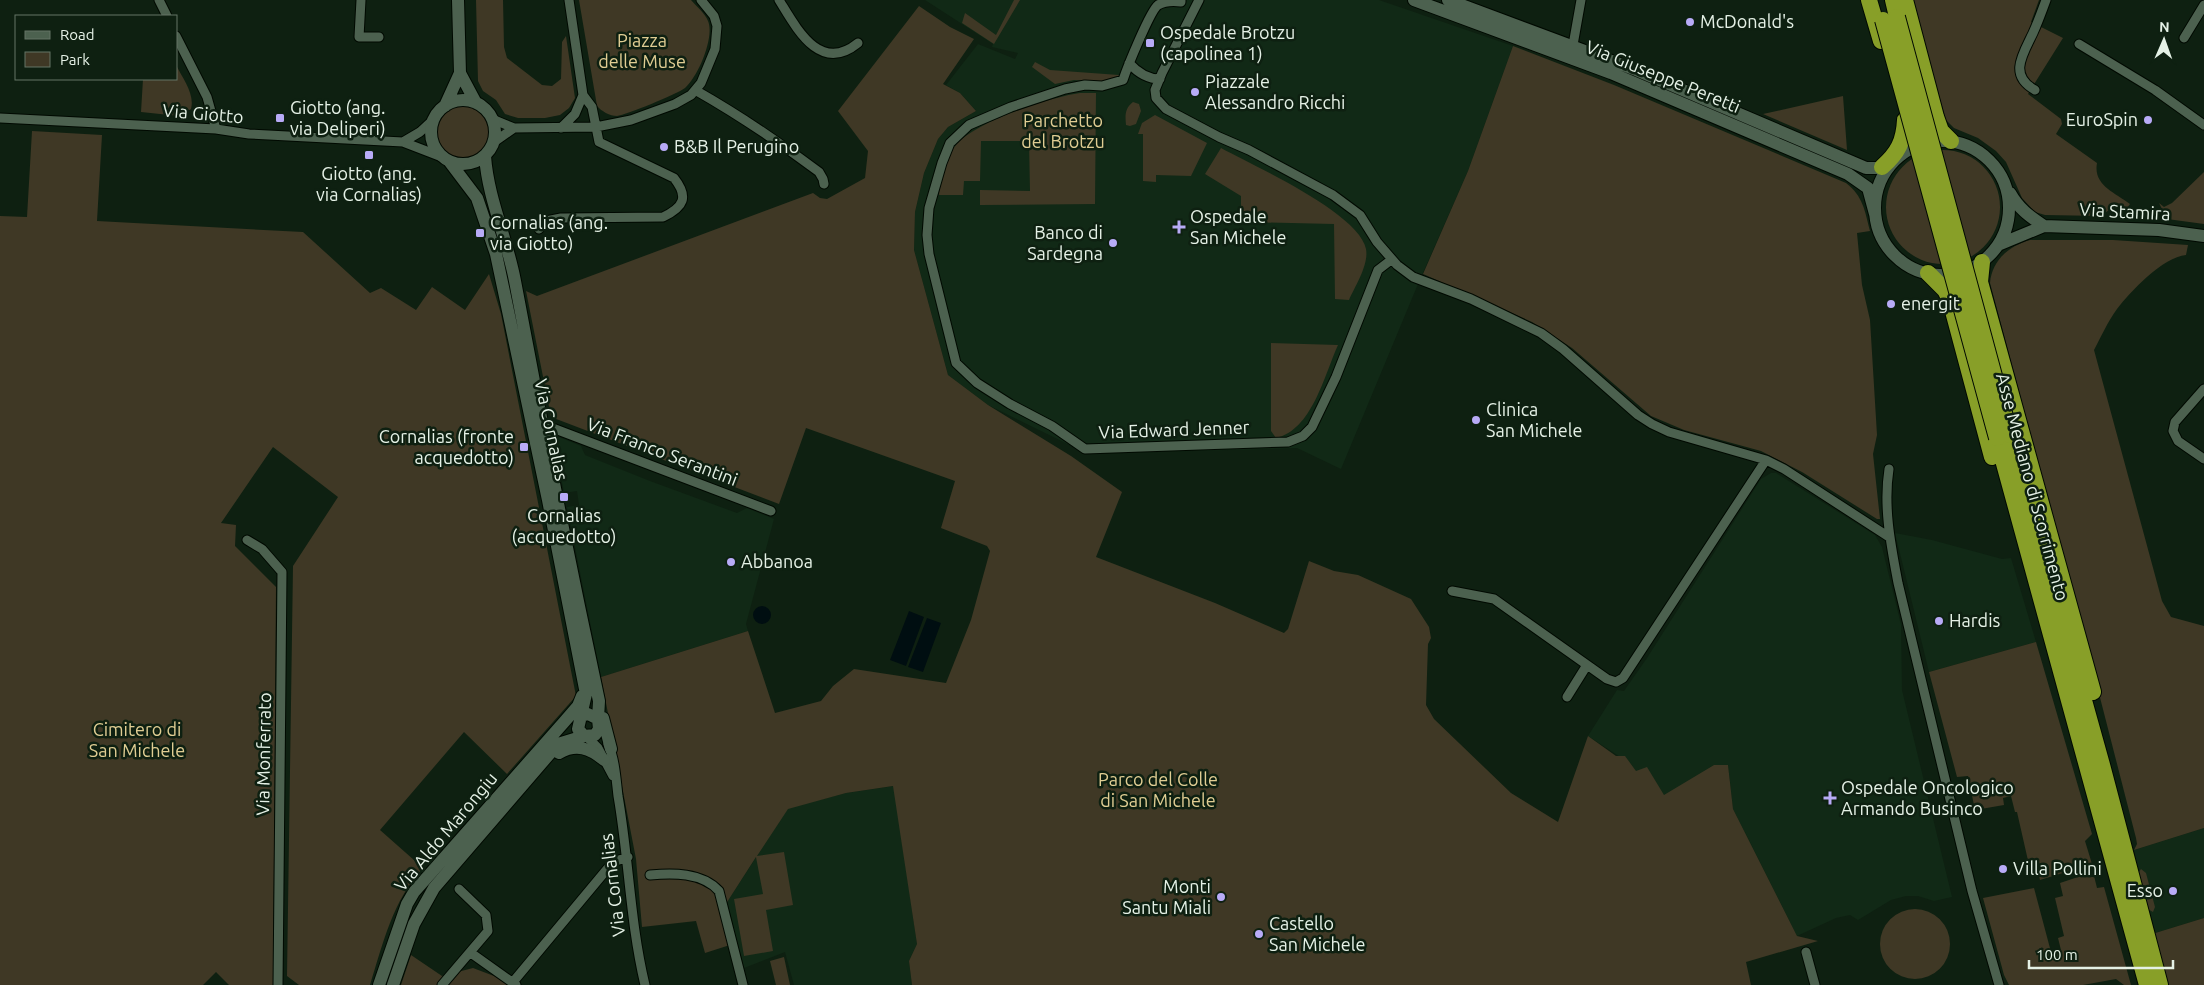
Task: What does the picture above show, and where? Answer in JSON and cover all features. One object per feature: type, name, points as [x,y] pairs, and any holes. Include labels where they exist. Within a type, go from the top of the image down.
[{"type":"highway","points":[[1869,0],[1912,148]]},
{"type":"highway","name":"Asse Mediano di Scorrimento","points":[[1878,0],[1890,18],[2004,436],[2092,783],[2147,985]]},
{"type":"highway","name":"Asse Mediano di Scorrimento","points":[[1890,18],[1893,0]]},
{"type":"highway","points":[[1905,0],[1938,124],[1941,131],[1951,141]]},
{"type":"highway","points":[[1886,166],[1901,145],[1905,120]]},
{"type":"highway","points":[[1982,262],[1980,282],[2080,640],[2104,746],[2102,765]]},
{"type":"highway","points":[[1928,273],[1945,290],[1950,300],[1973,390],[2048,659],[2081,767],[2092,783]]},
{"type":"highway","points":[[1962,342],[1968,331],[1974,328],[1982,328],[1994,336]]},
{"type":"highway","name":"Asse Mediano di Scorrimento","points":[[2004,436],[2102,765],[2160,985]]},
{"type":"street","points":[[159,0],[166,15]]},
{"type":"street","points":[[361,0],[360,37],[379,38]]},
{"type":"street","points":[[403,142],[420,132],[445,106],[460,73],[458,0]]},
{"type":"street","points":[[539,229],[546,221],[561,218],[663,217],[673,212],[681,204],[684,195],[674,178],[598,142],[592,107],[584,95],[569,0]]},
{"type":"street","points":[[492,119],[514,128],[613,125],[652,114],[692,95],[701,83],[716,38],[717,26],[714,16],[701,0]]},
{"type":"street","points":[[779,0],[809,44],[823,52],[837,54],[847,51],[858,42]]},
{"type":"street","points":[[1160,78],[1154,79],[1136,71],[1129,63],[1156,6],[1167,1],[1181,2],[1182,0]]},
{"type":"street","points":[[1199,0],[1155,90],[1156,98],[1166,109],[1219,137],[1250,150],[1332,195],[1360,215],[1391,260],[1413,277],[1470,299],[1541,334],[1563,349],[1638,415],[1652,424],[1670,432],[1766,460],[1889,537]]},
{"type":"street","name":"Via Giuseppe Peretti","points":[[1414,0],[1612,73],[1848,174],[1868,188],[1875,214]]},
{"type":"street","name":"Via Giuseppe Peretti","points":[[1448,0],[1636,70],[1866,168],[1886,166]]},
{"type":"street","points":[[1573,45],[1581,0]]},
{"type":"street","points":[[2035,90],[2026,86],[2020,76],[2021,58],[2046,0]]},
{"type":"street","points":[[2184,38],[2204,5],[2195,0]]},
{"type":"street","points":[[178,40],[207,97],[216,129]]},
{"type":"street","points":[[2079,44],[2155,90],[2204,125]]},
{"type":"street","name":"Via Edward Jenner","points":[[1129,63],[1123,80],[1102,86],[1085,85],[1065,88],[1011,107],[969,125],[950,143],[929,208],[927,235],[929,254],[956,363],[978,383],[1010,404],[1052,426],[1085,449],[1288,442],[1303,436],[1312,427],[1336,377],[1378,270],[1391,260]]},
{"type":"street","points":[[460,73],[476,103],[486,110],[492,119],[495,130],[494,142]]},
{"type":"street","points":[[695,90],[733,111],[772,137],[819,172],[824,184]]},
{"type":"street","points":[[561,128],[575,114],[584,95]]},
{"type":"street","points":[[445,106],[460,101],[476,103]]},
{"type":"street","name":"Via Giotto","points":[[0,118],[216,129],[249,134],[403,142],[446,159]]},
{"type":"street","points":[[434,119],[432,137],[436,150],[446,159],[468,164],[485,156],[494,142],[514,128]]},
{"type":"street","points":[[2006,187],[2010,207],[2007,227],[1998,245],[1982,262],[1969,269],[1953,274],[1928,273],[1908,266],[1892,252],[1880,234],[1875,214],[1878,188],[1886,166],[1912,148],[1931,141],[1951,141],[1969,146],[1985,156],[1998,170],[2017,206],[2044,226]]},
{"type":"street","name":"Via Cornalias","points":[[485,156],[490,193],[502,226],[513,268],[542,424],[600,701],[599,722],[616,781],[628,857],[632,914],[645,985]]},
{"type":"street","name":"Via Cornalias","points":[[446,159],[477,198],[496,254],[548,500],[585,692],[586,699],[581,717]]},
{"type":"street","name":"Via Stamira","points":[[1998,245],[2044,226],[2159,230],[2204,236]]},
{"type":"street","points":[[2204,389],[2175,422],[2173,431],[2178,441],[2204,459]]},
{"type":"street","name":"Via Franco Serantini","points":[[542,424],[771,511]]},
{"type":"street","points":[[1452,591],[1494,600],[1607,679],[1616,682],[1622,678],[1766,460]]},
{"type":"street","points":[[1889,469],[1886,486],[1889,537],[1910,636],[1920,669],[1972,891],[1999,985]]},
{"type":"street","name":"Via Monferrato","points":[[247,540],[262,549],[282,572],[278,985]]},
{"type":"street","points":[[1568,697],[1587,665]]},
{"type":"street","name":"Via Aldo Marongiu","points":[[379,985],[405,910],[414,892],[567,719],[578,706],[585,692]]},
{"type":"street","points":[[544,763],[566,749],[578,747],[607,754],[600,701]]},
{"type":"street","points":[[567,719],[588,714],[599,722],[597,732],[586,736],[578,729],[581,717]]},
{"type":"street","name":"Via Cornalias","points":[[586,736],[607,754]]},
{"type":"street","name":"Via Aldo Marongiu","points":[[393,985],[414,924],[431,893],[544,763],[558,744],[586,736]]},
{"type":"street","points":[[471,953],[514,984],[613,862],[628,857]]},
{"type":"street","points":[[650,875],[681,874],[710,884],[719,891],[743,985]]},
{"type":"street","points":[[442,985],[488,931],[489,923],[486,915],[459,888]]},
{"type":"street","points":[[1806,952],[1816,985]]},
{"type":"shaded area","name":"Ospedale San Michele","points":[[925,0],[1379,0],[1513,46],[1468,171],[1418,284],[1341,469],[1297,448],[1088,454],[988,405],[948,375],[914,250],[915,212],[924,173],[938,139],[948,127],[976,111],[960,93],[946,85],[978,44],[1015,59],[1018,53],[992,47],[993,44]]},
{"type":"shaded area","points":[[559,437],[581,446],[585,455],[650,481],[737,513],[747,508],[774,519],[746,624],[748,631],[601,677],[567,507],[579,505],[577,491],[564,493],[554,439]]},
{"type":"shaded area","points":[[1771,473],[1776,473],[1875,535],[1882,547],[1901,625],[1902,690],[1952,897],[1934,901],[1918,896],[1906,896],[1891,900],[1858,920],[1850,915],[1836,918],[1797,936],[1733,809],[1728,765],[1714,765],[1664,796],[1647,768],[1636,772],[1631,764],[1588,736],[1617,690],[1624,691],[1647,658],[1761,479]]},
{"type":"shaded area","points":[[1895,533],[1932,540],[2002,559],[2011,558],[2036,642],[1929,672]]},
{"type":"shaded area","points":[[762,606],[768,609],[771,615],[768,621],[762,624],[756,621],[753,615],[756,609]]},
{"type":"shaded area","points":[[909,611],[924,617],[906,666],[890,660]]},
{"type":"shaded area","points":[[927,618],[941,623],[923,672],[908,667]]},
{"type":"shaded area","points":[[894,786],[917,944],[909,961],[912,985],[794,985],[785,952],[744,968],[727,902],[788,808],[846,793]]},
{"type":"shaded area","name":"Esso","points":[[2204,828],[2204,918],[2152,934],[2137,875],[2134,850]]},
{"type":"green space","points":[[476,0],[503,0],[504,47],[507,58],[542,85],[552,86],[561,79],[562,42],[566,36],[575,98],[569,108],[560,115],[545,118],[518,118],[505,114],[496,100],[483,91],[478,81]]},
{"type":"green space","name":"Piazza delle Muse","points":[[579,0],[691,0],[705,15],[710,28],[704,56],[690,83],[672,95],[622,115],[611,115],[601,110],[597,106]]},
{"type":"green space","points":[[1014,0],[1020,0],[994,44],[962,23],[965,13],[996,35]]},
{"type":"green space","points":[[1912,0],[2039,0],[2031,22],[2063,38],[2028,94],[2061,119],[2062,124],[2056,134],[2097,163],[2098,177],[2101,182],[2111,192],[2130,204],[2127,208],[2109,210],[2101,216],[2045,215],[2035,212],[2022,198],[2006,162],[1996,151],[1978,138],[1954,128],[1946,120]]},
{"type":"green space","name":"Parco del Colle di San Michele","points":[[919,6],[950,27],[974,39],[943,84],[960,93],[976,111],[948,127],[938,139],[924,173],[915,212],[914,250],[948,375],[988,405],[1071,456],[1122,492],[1096,557],[1215,603],[1284,633],[1288,629],[1309,561],[1334,571],[1358,575],[1411,599],[1429,627],[1431,638],[1428,644],[1426,705],[1434,719],[1511,793],[1558,822],[1588,736],[1616,756],[1625,756],[1636,771],[1647,767],[1664,795],[1714,765],[1728,765],[1733,809],[1797,936],[1818,941],[1746,962],[1751,985],[912,985],[909,961],[917,944],[893,786],[846,793],[788,809],[757,856],[784,852],[793,905],[766,910],[773,951],[744,956],[734,899],[763,894],[756,857],[722,910],[730,945],[705,953],[696,921],[642,927],[636,859],[601,677],[748,631],[775,713],[821,701],[833,686],[854,669],[946,683],[971,620],[990,551],[987,546],[941,528],[955,481],[806,428],[779,504],[551,417],[526,291],[537,296],[813,193],[820,198],[827,199],[865,178],[868,151],[838,111]]},
{"type":"green space","points":[[1513,46],[1614,85],[1846,183],[1856,193],[1867,217],[1870,231],[1857,233],[1862,285],[1870,320],[1877,435],[1873,454],[1880,519],[1877,519],[1802,472],[1761,451],[1684,430],[1651,416],[1572,348],[1532,322],[1423,274],[1468,171]]},
{"type":"green space","points":[[1035,62],[1050,70],[1119,75],[1116,80],[1110,82],[1074,80],[1055,84],[1032,67]]},
{"type":"green space","points":[[178,69],[190,92],[191,109],[179,116],[141,112],[143,80],[178,80]]},
{"type":"green space","name":"Parchetto del Brotzu","points":[[1096,93],[1095,204],[980,205],[980,190],[1030,191],[1029,141],[981,141],[980,181],[964,181],[963,195],[939,195],[946,162],[952,150],[966,136],[996,119],[1014,112],[1067,95]]},
{"type":"green space","points":[[1843,96],[1847,150],[1763,114]]},
{"type":"green space","points":[[1133,102],[1139,104],[1141,111],[1136,124],[1130,126],[1126,125],[1126,115],[1128,107]]},
{"type":"green space","points":[[458,105],[468,105],[478,109],[486,117],[490,132],[486,147],[478,155],[468,159],[458,159],[448,155],[440,147],[436,137],[436,127],[440,117],[448,109]]},
{"type":"green space","points":[[1155,115],[1207,143],[1191,176],[1156,175],[1156,182],[1143,181],[1143,134],[1138,134],[1142,123]]},
{"type":"green space","name":"Cimitero di San Michele","points":[[32,131],[102,135],[97,221],[303,232],[370,293],[381,288],[416,310],[432,287],[465,310],[489,274],[501,314],[576,696],[507,774],[464,732],[380,830],[423,868],[413,880],[396,908],[370,985],[299,985],[287,976],[293,566],[338,497],[273,447],[221,523],[236,525],[235,546],[276,587],[273,985],[229,985],[216,972],[203,985],[0,985],[0,216],[27,217]]},
{"type":"green space","points":[[1221,148],[1280,178],[1326,206],[1359,235],[1366,249],[1365,262],[1349,300],[1335,299],[1334,224],[1241,222],[1241,196],[1205,174]]},
{"type":"green space","points":[[1943,150],[1965,155],[1983,167],[1995,185],[2000,207],[1995,229],[1983,247],[1965,259],[1943,264],[1921,259],[1903,247],[1891,229],[1886,207],[1891,185],[1903,167],[1921,155]]},
{"type":"green space","points":[[2204,172],[2204,224],[2167,219],[2159,203],[2164,207],[2172,203]]},
{"type":"green space","points":[[2030,240],[2113,240],[2188,245],[2186,255],[2177,257],[2158,268],[2130,293],[2114,314],[2094,350],[2162,601],[2171,617],[2204,626],[2204,828],[2134,850],[2137,844],[2136,838],[2074,596],[1990,283],[1994,267],[2003,255],[2015,246]]},
{"type":"green space","points":[[1271,343],[1338,345],[1322,386],[1308,413],[1288,433],[1276,438],[1271,431]]},
{"type":"green space","points":[[2036,642],[2092,834],[2085,841],[2092,864],[2040,880],[2036,864],[2029,865],[2017,812],[2015,812],[2011,796],[2003,798],[2004,805],[1975,810],[1968,776],[1957,777],[1929,672]]},
{"type":"green space","points":[[2141,869],[2146,873],[2155,907],[2153,912],[2146,908],[2137,875]]},
{"type":"green space","points":[[2093,872],[2097,888],[2104,887],[2131,985],[2124,985],[2116,979],[2083,985],[2009,985],[2004,975],[1983,898],[2034,888],[2051,952],[2061,950],[2058,938],[2064,936],[2055,898],[2063,896],[2060,883]]},
{"type":"green space","points":[[1922,909],[1935,915],[1944,924],[1948,930],[1950,944],[1948,958],[1940,969],[1929,977],[1908,979],[1901,977],[1890,969],[1882,958],[1880,937],[1882,930],[1890,919],[1901,911]]},
{"type":"green space","points":[[2204,918],[2204,985],[2167,985],[2152,934]]},
{"type":"green space","points":[[411,955],[442,976],[473,968],[494,976],[508,985],[401,985]]},
{"type":"green space","points":[[784,957],[790,985],[776,985],[770,961]]},
{"type":"place","name":"McDonald's","points":[[1690,22]]},
{"type":"place","name":"Ospedale Brotzu (capolinea 1)","points":[[1150,43]]},
{"type":"place","name":"Piazzale Alessandro Ricchi","points":[[1195,92]]},
{"type":"place","name":"Giotto (ang. via Deliperi)","points":[[280,118]]},
{"type":"place","name":"EuroSpin","points":[[2148,120]]},
{"type":"place","name":"B&B Il Perugino","points":[[664,147]]},
{"type":"place","name":"Giotto (ang. via Cornalias)","points":[[369,155]]},
{"type":"place","name":"Ospedale San Michele","points":[[1179,227]]},
{"type":"place","name":"Cornalias (ang. via Giotto)","points":[[480,233]]},
{"type":"place","name":"Banco di Sardegna","points":[[1113,243]]},
{"type":"place","name":"energit","points":[[1891,304]]},
{"type":"place","name":"Clinica San Michele","points":[[1476,420]]},
{"type":"place","name":"Cornalias (fronte acquedotto)","points":[[524,447]]},
{"type":"place","name":"Cornalias (acquedotto)","points":[[564,497]]},
{"type":"place","name":"Abbanoa","points":[[731,562]]},
{"type":"place","name":"Hardis","points":[[1939,621]]},
{"type":"place","name":"Ospedale Oncologico Armando Businco","points":[[1830,798]]},
{"type":"place","name":"Villa Pollini","points":[[2003,869]]},
{"type":"place","name":"Esso","points":[[2173,891]]},
{"type":"place","name":"Monti Santu Miali","points":[[1221,897]]},
{"type":"place","name":"Castello San Michele","points":[[1259,934]]}]
